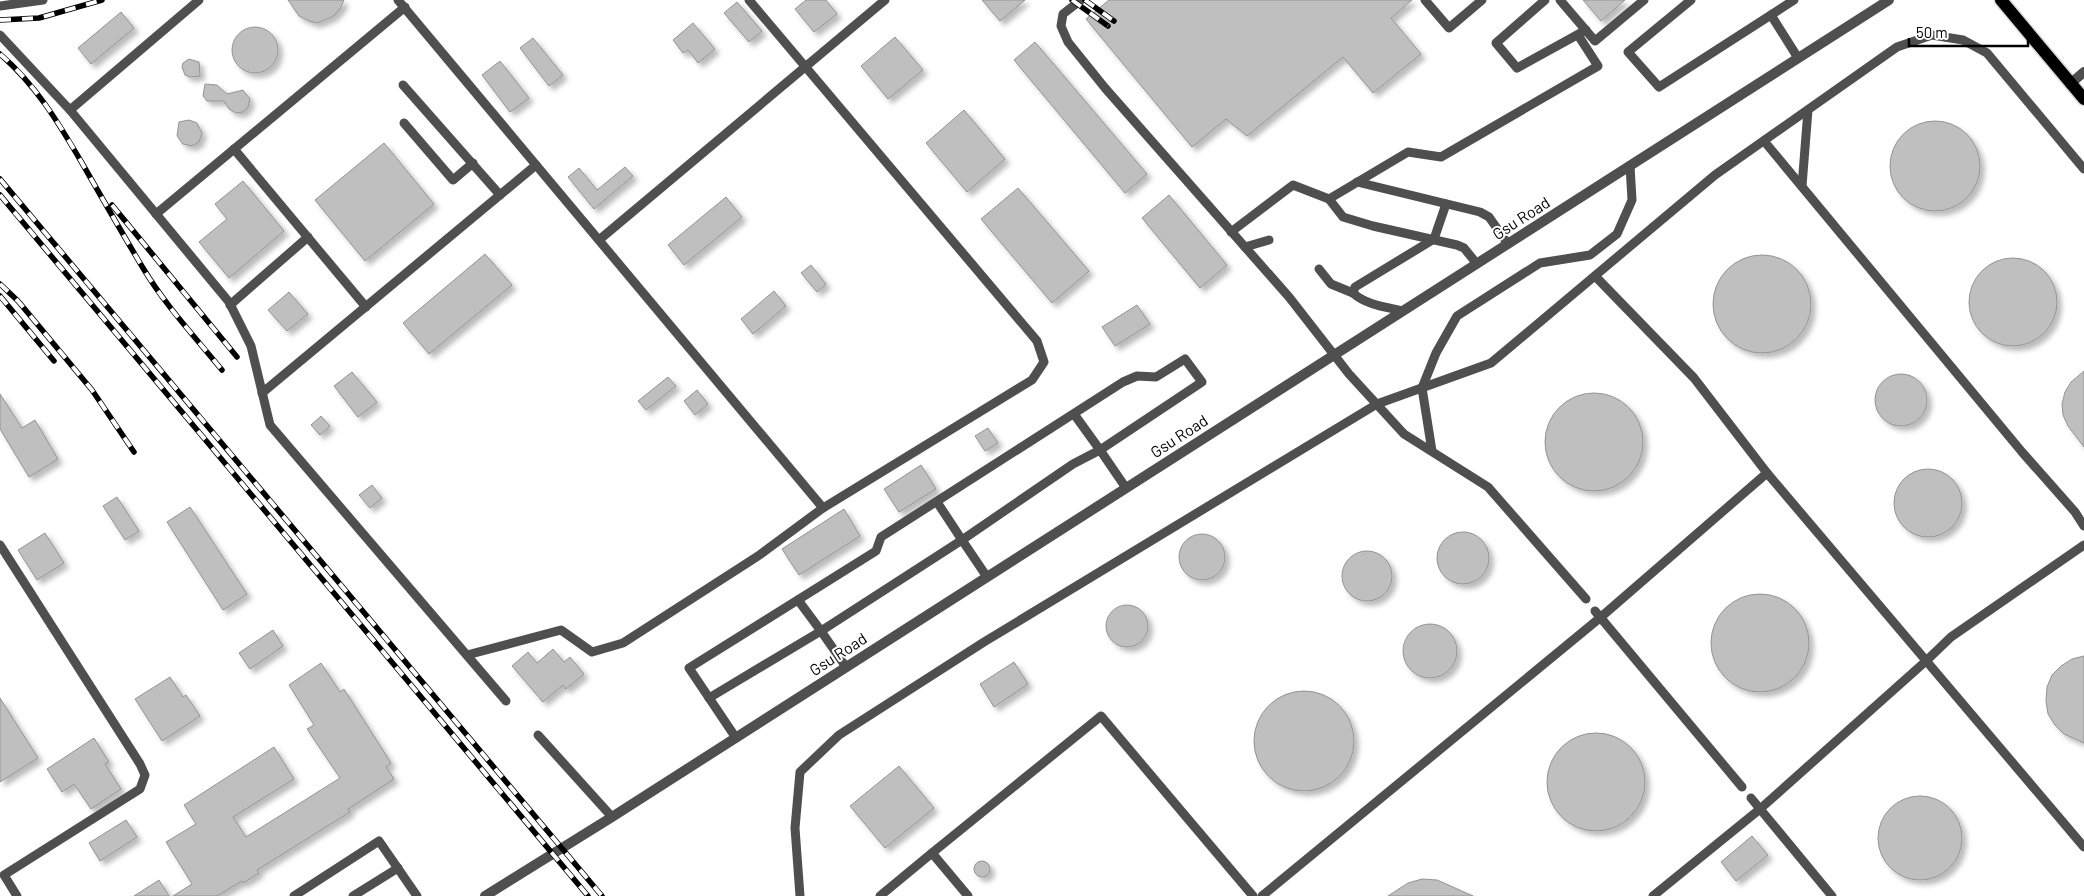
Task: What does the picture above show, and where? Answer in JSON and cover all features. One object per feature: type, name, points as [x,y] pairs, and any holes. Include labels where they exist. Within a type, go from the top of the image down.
[{"type":"main road","points":[[2001,0],[2084,99]]},
{"type":"street","name":"Gsu Road","points":[[485,896],[736,738],[1889,0]]},
{"type":"street","points":[[2070,84],[2084,72]]},
{"type":"lane","points":[[0,6],[43,0]]},
{"type":"lane","points":[[70,110],[199,0]]},
{"type":"lane","points":[[467,655],[561,630],[592,652],[623,643],[758,556],[823,508],[1032,380],[1044,362],[1037,342],[749,0]]},
{"type":"lane","points":[[599,240],[885,0]]},
{"type":"lane","points":[[1081,0],[1063,14],[1060,26],[1068,42],[1104,88],[1289,297],[1334,355],[1404,434],[1488,487],[1586,600]]},
{"type":"lane","points":[[1425,0],[1449,28],[1482,0]]},
{"type":"lane","points":[[1545,0],[1496,43],[1518,68],[1582,32]]},
{"type":"lane","points":[[1329,199],[1408,152],[1441,157],[1598,66],[1582,32],[1560,0]]},
{"type":"lane","points":[[1582,32],[1594,40],[1644,0]]},
{"type":"lane","points":[[1691,0],[1628,52],[1658,87],[1794,0]]},
{"type":"lane","points":[[156,214],[401,4],[823,508]]},
{"type":"lane","points":[[1771,15],[1798,58]]},
{"type":"lane","points":[[0,35],[70,110],[230,305],[251,346],[270,425],[506,701]]},
{"type":"lane","points":[[800,896],[795,828],[800,772],[839,735],[984,642],[1377,404],[1491,363],[1715,175],[1897,47],[1932,35],[1963,40],[1986,52],[2084,169]]},
{"type":"lane","points":[[404,85],[500,195]]},
{"type":"lane","points":[[1802,186],[1808,110]]},
{"type":"lane","points":[[404,123],[453,180],[473,163]]},
{"type":"lane","points":[[1764,141],[2084,526]]},
{"type":"lane","points":[[234,149],[366,307]]},
{"type":"lane","points":[[262,393],[536,165]]},
{"type":"lane","points":[[1432,451],[1422,388],[1436,353],[1457,316],[1540,263],[1590,255],[1617,234],[1632,200],[1630,166]]},
{"type":"lane","points":[[1357,182],[1480,212],[1489,217],[1508,244]]},
{"type":"lane","points":[[1231,232],[1293,185],[1329,199],[1343,217],[1464,248],[1477,264]]},
{"type":"lane","points":[[1353,293],[1355,287],[1434,239],[1446,204]]},
{"type":"lane","points":[[230,305],[308,237]]},
{"type":"lane","points":[[1245,247],[1269,240]]},
{"type":"lane","points":[[1319,270],[1331,284],[1353,293],[1359,299],[1402,311]]},
{"type":"lane","points":[[1595,276],[1694,378],[1767,473],[2084,847]]},
{"type":"lane","points":[[709,698],[821,631],[962,540],[1073,464],[1100,450],[1202,382],[1185,359],[1156,377],[1137,376],[1124,382],[881,537],[876,551],[689,668],[709,698],[736,738]]},
{"type":"lane","points":[[1074,414],[1126,488]]},
{"type":"lane","points":[[1262,896],[1767,473]]},
{"type":"lane","points":[[937,502],[987,577]]},
{"type":"lane","points":[[0,545],[145,775],[140,789],[1,874],[17,896]]},
{"type":"lane","points":[[1653,896],[1760,809],[1926,661],[1951,636],[2084,545]]},
{"type":"lane","points":[[798,600],[846,667]]},
{"type":"lane","points":[[1598,614],[1742,787]]},
{"type":"lane","points":[[880,896],[1100,716],[1253,896]]},
{"type":"lane","points":[[538,735],[612,817]]},
{"type":"lane","points":[[1751,798],[1832,896]]},
{"type":"lane","points":[[294,896],[379,841],[417,896]]},
{"type":"lane","points":[[932,853],[968,896]]},
{"type":"lane","points":[[353,896],[398,868]]},
{"type":"building","points":[[288,0],[344,0],[340,9],[332,17],[317,23],[299,16]]},
{"type":"building","points":[[806,0],[826,0],[837,14],[814,32],[795,9]]},
{"type":"building","points":[[982,0],[1025,0],[1000,21]]},
{"type":"building","points":[[1109,0],[1412,0],[1391,18],[1421,54],[1373,93],[1343,57],[1247,136],[1226,119],[1192,147],[1086,19]]},
{"type":"building","points":[[1583,0],[1625,0],[1601,21]]},
{"type":"building","points":[[737,2],[762,31],[749,42],[724,13]]},
{"type":"building","points":[[121,12],[134,28],[91,64],[78,48]]},
{"type":"building","points":[[693,23],[715,49],[698,63],[688,50],[683,53],[673,40]]},
{"type":"building","points":[[250,27],[260,27],[274,37],[278,50],[274,63],[268,69],[260,73],[250,73],[236,63],[232,55],[232,45],[242,31]]},
{"type":"building","points":[[895,37],[923,70],[888,99],[861,66]]},
{"type":"building","points":[[533,38],[563,75],[549,86],[520,48]]},
{"type":"building","points":[[1035,42],[1147,174],[1125,193],[1014,60]]},
{"type":"building","points":[[189,59],[199,62],[200,76],[190,77],[185,75],[182,67],[183,63]]},
{"type":"building","points":[[500,61],[529,98],[510,112],[482,75]]},
{"type":"building","points":[[205,84],[217,85],[227,94],[243,90],[250,99],[248,107],[243,112],[236,113],[229,109],[224,101],[207,101],[203,96]]},
{"type":"building","points":[[964,110],[1005,159],[967,192],[926,143]]},
{"type":"building","points":[[189,120],[197,123],[202,133],[199,142],[192,146],[183,144],[177,136],[179,122]]},
{"type":"building","points":[[1935,121],[1952,124],[1967,134],[1977,149],[1980,166],[1977,183],[1967,198],[1952,208],[1935,211],[1918,208],[1903,198],[1893,183],[1890,166],[1893,149],[1903,134],[1918,124]]},
{"type":"building","points":[[384,143],[434,204],[365,261],[315,200]]},
{"type":"building","points":[[625,167],[633,176],[594,209],[568,177],[579,168],[597,190]]},
{"type":"building","points":[[243,181],[284,231],[229,278],[199,242],[227,219],[215,204]]},
{"type":"building","points":[[1018,188],[1089,271],[1052,303],[981,219]]},
{"type":"building","points":[[1169,195],[1227,265],[1200,288],[1142,218]]},
{"type":"building","points":[[726,197],[742,217],[684,265],[668,245]]},
{"type":"building","points":[[485,254],[512,285],[429,354],[403,323]]},
{"type":"building","points":[[1762,255],[1781,258],[1797,269],[1808,285],[1811,304],[1808,323],[1797,339],[1781,350],[1762,353],[1743,350],[1727,339],[1716,323],[1713,304],[1716,285],[1727,269],[1743,258]]},
{"type":"building","points":[[2013,258],[2030,261],[2038,265],[2050,277],[2054,285],[2057,302],[2054,319],[2050,327],[2038,339],[2030,343],[2013,346],[1996,343],[1988,339],[1976,327],[1972,319],[1969,302],[1972,285],[1976,277],[1988,265],[1996,261]]},
{"type":"building","points":[[811,265],[826,284],[817,292],[801,273]]},
{"type":"building","points":[[774,291],[786,306],[753,334],[741,319]]},
{"type":"building","points":[[289,292],[308,314],[287,331],[268,310]]},
{"type":"building","points":[[1137,305],[1150,324],[1115,346],[1102,327]]},
{"type":"building","points":[[2084,371],[2084,447],[2068,426],[2063,415],[2062,404],[2065,392],[2071,382]]},
{"type":"building","points":[[352,372],[377,402],[358,417],[334,386]]},
{"type":"building","points":[[1896,374],[1906,374],[1915,378],[1923,386],[1927,400],[1923,414],[1915,422],[1906,426],[1896,426],[1887,422],[1879,414],[1875,405],[1875,395],[1879,386],[1887,378]]},
{"type":"building","points":[[668,377],[676,386],[646,410],[638,401]]},
{"type":"building","points":[[697,390],[708,404],[695,415],[684,401]]},
{"type":"building","points":[[1594,393],[1613,396],[1629,407],[1640,423],[1643,442],[1640,461],[1629,477],[1613,488],[1594,491],[1575,488],[1559,477],[1548,461],[1545,442],[1548,423],[1559,407],[1575,396]]},
{"type":"building","points":[[0,394],[22,428],[35,420],[58,459],[29,477],[0,429]]},
{"type":"building","points":[[321,416],[330,426],[320,435],[311,425]]},
{"type":"building","points":[[988,428],[998,443],[985,451],[975,436]]},
{"type":"building","points":[[921,465],[936,489],[899,512],[884,489]]},
{"type":"building","points":[[1928,469],[1941,472],[1952,479],[1959,490],[1962,503],[1959,516],[1952,527],[1941,534],[1928,537],[1915,534],[1904,527],[1897,516],[1894,503],[1897,490],[1904,479],[1915,472]]},
{"type":"building","points":[[372,485],[382,498],[370,508],[359,495]]},
{"type":"building","points":[[117,497],[139,531],[125,540],[103,506]]},
{"type":"building","points":[[190,507],[247,594],[223,610],[167,522]]},
{"type":"building","points":[[844,509],[860,536],[799,575],[782,549]]},
{"type":"building","points":[[1463,532],[1473,534],[1481,540],[1487,548],[1489,558],[1487,568],[1481,576],[1473,582],[1463,584],[1453,582],[1445,576],[1439,568],[1437,558],[1439,548],[1445,540],[1453,534]]},
{"type":"building","points":[[45,533],[64,563],[37,580],[18,550]]},
{"type":"building","points":[[1197,534],[1207,534],[1221,544],[1225,557],[1221,570],[1215,576],[1207,580],[1197,580],[1183,570],[1179,562],[1179,552],[1189,538]]},
{"type":"building","points":[[1372,551],[1385,558],[1391,566],[1391,586],[1385,594],[1377,600],[1362,601],[1349,594],[1343,586],[1342,571],[1349,558],[1357,552]]},
{"type":"building","points":[[1760,594],[1779,598],[1795,608],[1805,624],[1809,643],[1805,662],[1795,678],[1779,688],[1760,692],[1741,688],[1725,678],[1715,662],[1711,643],[1715,624],[1725,608],[1741,598]]},
{"type":"building","points":[[1127,605],[1142,611],[1148,626],[1142,641],[1127,647],[1112,641],[1106,626],[1112,611]]},
{"type":"building","points":[[1430,624],[1440,626],[1449,632],[1455,641],[1457,651],[1455,661],[1449,670],[1440,676],[1430,678],[1420,676],[1411,670],[1405,661],[1403,651],[1405,641],[1411,632],[1420,626]]},
{"type":"building","points":[[273,630],[283,646],[250,669],[239,653]]},
{"type":"building","points":[[553,649],[564,662],[570,657],[584,674],[566,689],[563,685],[543,702],[512,666],[528,652],[537,663]]},
{"type":"building","points":[[2084,656],[2084,743],[2064,734],[2055,725],[2048,714],[2046,701],[2047,687],[2052,675],[2072,659]]},
{"type":"building","points":[[1014,662],[1028,684],[994,707],[980,684]]},
{"type":"building","points":[[321,663],[340,692],[344,689],[391,763],[386,767],[394,779],[348,809],[350,812],[257,870],[259,873],[243,883],[242,881],[217,896],[173,896],[192,884],[166,842],[196,824],[184,805],[274,747],[294,779],[233,817],[246,837],[340,778],[307,729],[314,725],[289,685]]},
{"type":"building","points":[[170,677],[183,697],[186,695],[200,716],[162,741],[135,699]]},
{"type":"building","points":[[1304,691],[1323,695],[1339,706],[1350,722],[1354,741],[1350,760],[1339,776],[1323,787],[1304,791],[1285,787],[1269,776],[1258,760],[1254,741],[1258,722],[1269,706],[1285,695]]},
{"type":"building","points":[[0,698],[38,758],[0,782]]},
{"type":"building","points":[[1596,733],[1615,737],[1631,747],[1641,763],[1645,782],[1641,801],[1631,817],[1615,827],[1596,831],[1577,827],[1561,817],[1551,801],[1547,782],[1551,763],[1561,747],[1577,737]]},
{"type":"building","points":[[94,738],[109,762],[105,764],[121,789],[91,809],[74,784],[62,792],[47,769]]},
{"type":"building","points":[[899,766],[934,808],[885,848],[850,806]]},
{"type":"building","points":[[1912,796],[1928,796],[1944,803],[1955,814],[1962,830],[1959,854],[1950,868],[1944,873],[1928,880],[1912,880],[1896,873],[1885,862],[1878,846],[1878,830],[1885,814],[1896,803]]},
{"type":"building","points":[[126,820],[137,837],[100,861],[89,843]]},
{"type":"building","points":[[1752,836],[1768,855],[1736,881],[1721,862]]},
{"type":"building","points":[[982,861],[990,869],[982,877],[974,869]]},
{"type":"building","points":[[1422,879],[1437,880],[1473,896],[1388,896],[1408,883]]},
{"type":"building","points":[[159,880],[169,896],[134,896]]},
{"type":"railway","points":[[0,20],[39,18],[102,0]]},
{"type":"railway","points":[[1072,0],[1108,26]]},
{"type":"railway","points":[[1085,0],[1114,21]]},
{"type":"railway","points":[[0,54],[25,78],[46,105],[152,282],[222,370]]},
{"type":"railway","points":[[0,179],[602,896]]},
{"type":"railway","points":[[0,195],[588,896]]},
{"type":"railway","points":[[112,205],[237,357]]},
{"type":"railway","points":[[0,284],[18,301],[92,390],[134,452]]},
{"type":"railway","points":[[0,296],[54,361]]}]
